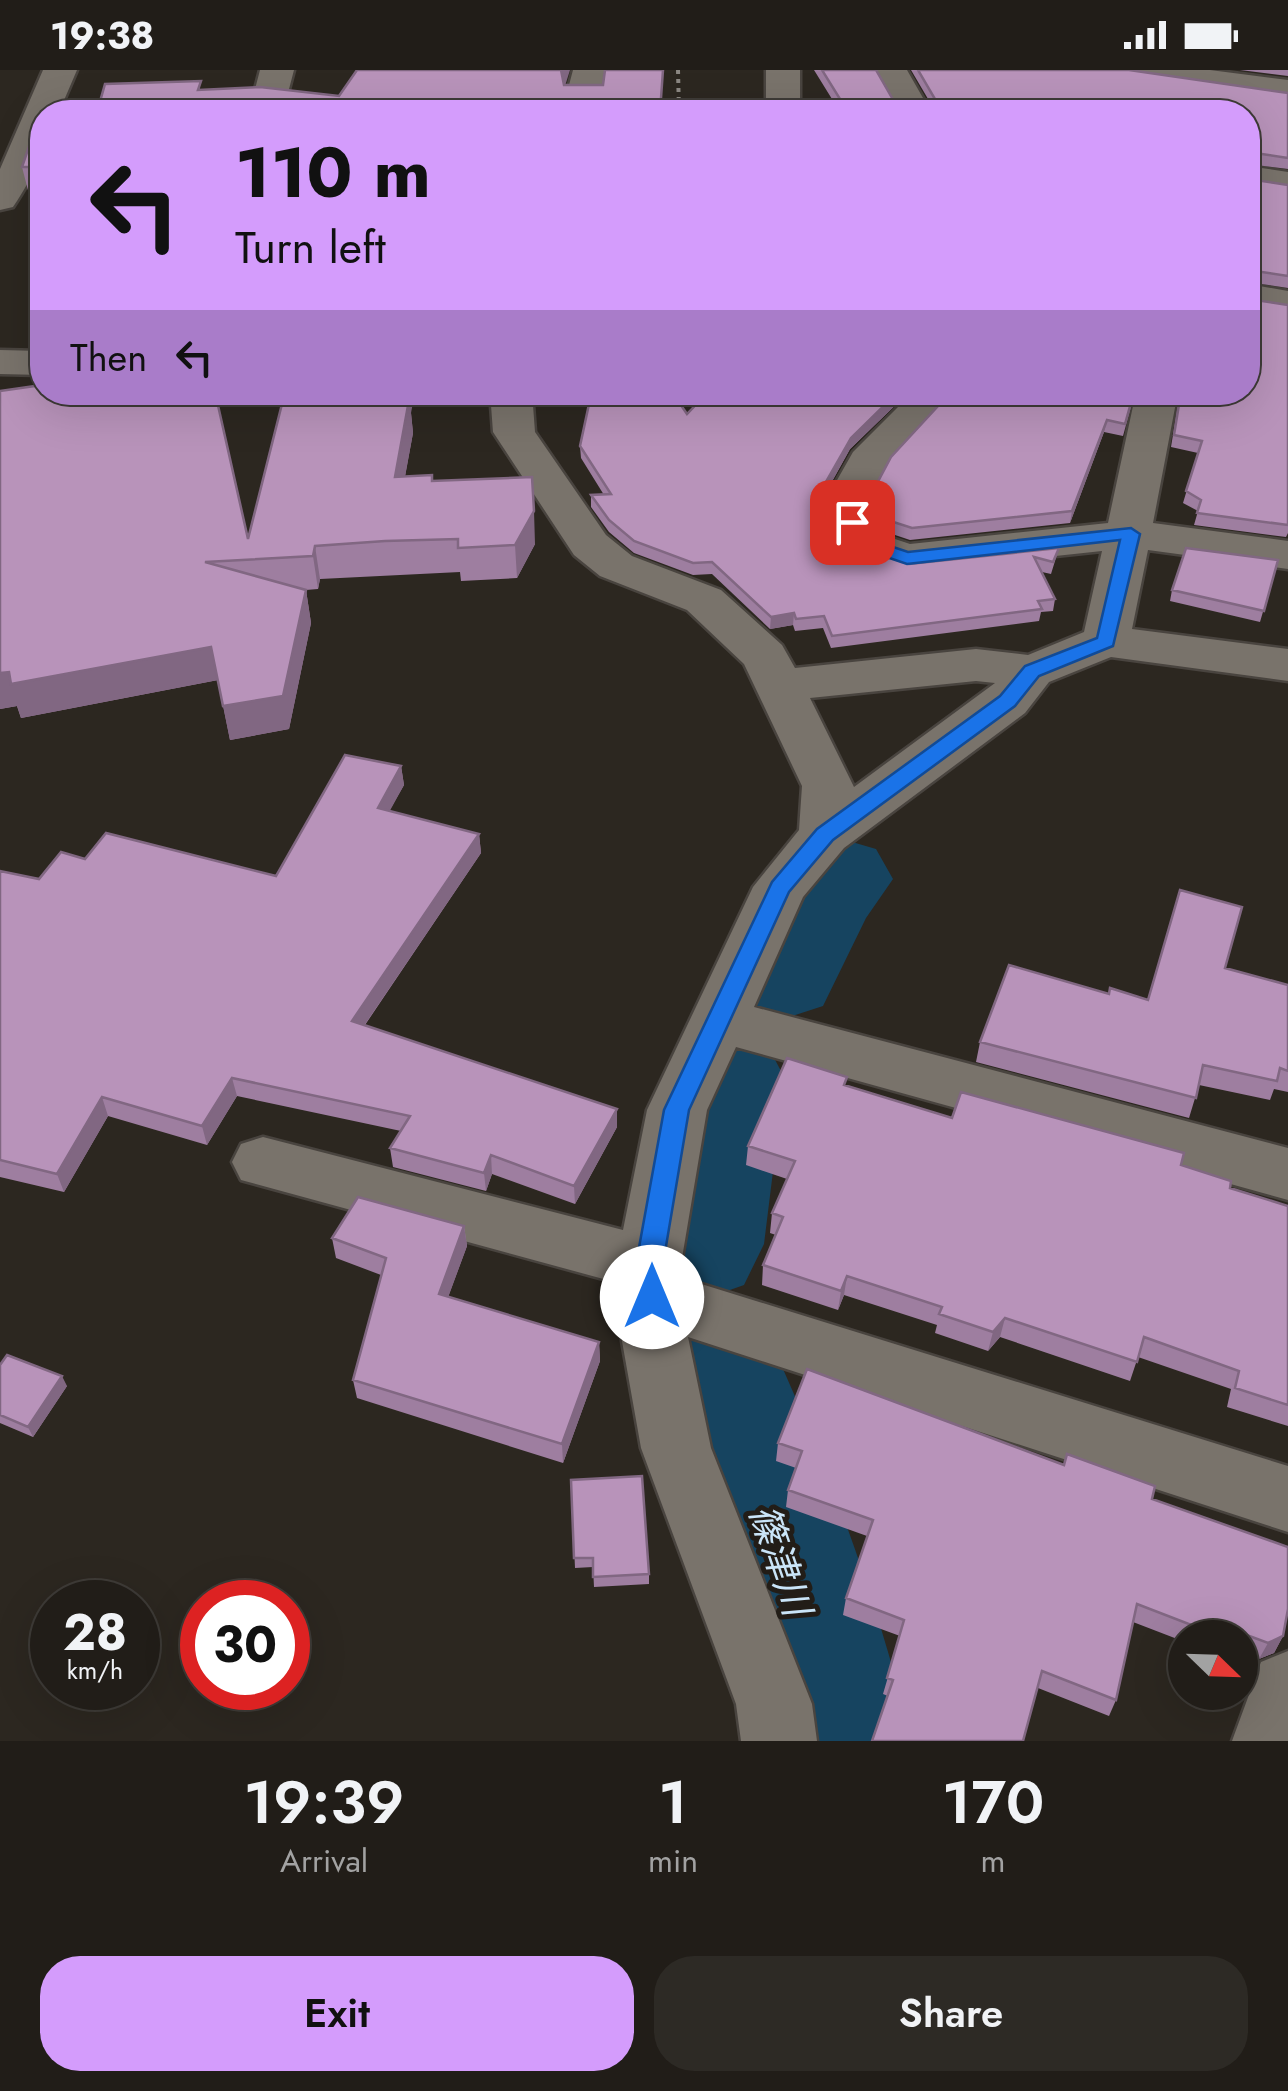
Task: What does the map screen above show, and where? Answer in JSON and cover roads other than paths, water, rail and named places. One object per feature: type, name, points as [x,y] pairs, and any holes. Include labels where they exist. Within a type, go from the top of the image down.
[{"type":"street","points":[[47,100],[60,70]]},
{"type":"street","points":[[269,100],[277,70]]},
{"type":"street","points":[[582,100],[590,70]]},
{"type":"street","points":[[783,70],[783,100]]},
{"type":"street","points":[[890,70],[907,100]]},
{"type":"street","points":[[1132,70],[1288,90]]},
{"type":"street","points":[[9,205],[30,141]]},
{"type":"street","points":[[1260,179],[1288,183]]},
{"type":"street","points":[[1260,298],[1288,302]]},
{"type":"street","points":[[0,362],[30,363]]},
{"type":"street","points":[[512,405],[514,432],[590,544],[616,566],[704,600],[765,656],[782,684],[828,786],[825,834]]},
{"type":"street","points":[[924,405],[868,462],[846,502],[858,541],[907,558],[1131,534],[1288,555]]},
{"type":"street","points":[[1106,641],[1155,405]]},
{"type":"street","points":[[779,1741],[774,1704],[676,1448],[655,1342],[651,1281],[677,1110],[716,1019],[780,888],[825,834],[1007,701],[1032,671],[1106,641],[1288,664]]},
{"type":"street","points":[[782,684],[976,665],[1032,671]]},
{"type":"street","points":[[716,1019],[1288,1174]]},
{"type":"street","points":[[263,1162],[651,1281],[1288,1499]]},
{"type":"street","points":[[1270,1741],[1288,1689]]},
{"type":"waterway","name":"篠津川","points":[[780,974],[819,894],[835,879]]},
{"type":"waterway","name":"篠津川","points":[[696,1244],[714,1123],[727,1090]]},
{"type":"waterway","name":"篠津川","points":[[722,1393],[807,1637],[827,1730]]}]
